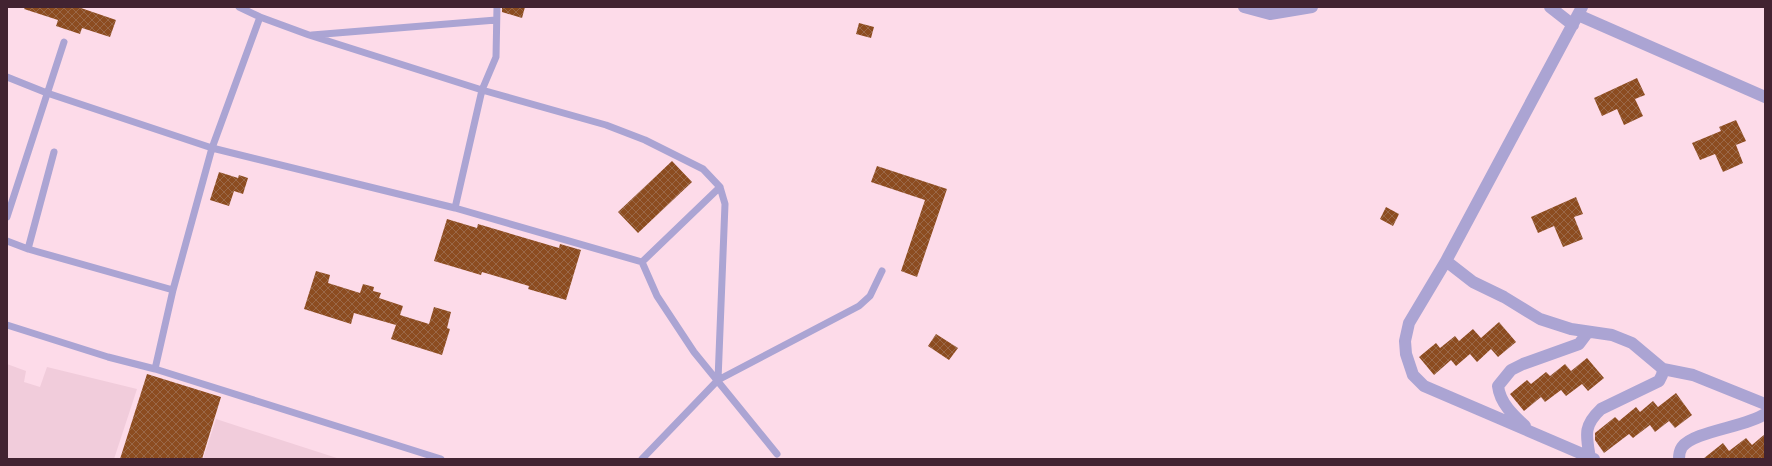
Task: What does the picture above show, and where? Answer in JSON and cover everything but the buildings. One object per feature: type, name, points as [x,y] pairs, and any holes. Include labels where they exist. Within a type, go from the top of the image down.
[{"type":"street","points":[[1244,7],[1270,14],[1312,7]]},
{"type":"street","points":[[1550,7],[1578,16],[1765,97]]},
{"type":"street","points":[[1578,16],[1446,261],[1410,323],[1404,341],[1406,354],[1413,375],[1424,386],[1445,397],[1592,458]]},
{"type":"street","points":[[1446,261],[1473,282],[1504,297],[1540,319],[1571,329],[1612,335],[1632,343],[1663,369],[1693,375],[1765,404]]},
{"type":"street","points":[[1532,432],[1515,416],[1499,396],[1498,386],[1511,370],[1523,364],[1579,344],[1588,332]]},
{"type":"street","points":[[1592,458],[1586,436],[1588,425],[1596,414],[1601,409],[1659,381],[1663,369]]},
{"type":"street","points":[[1679,459],[1682,447],[1692,439],[1765,414]]},
{"type":"lane","points":[[239,7],[260,17],[309,35],[482,90],[606,125],[645,140],[703,170],[720,187],[725,204],[718,380]]},
{"type":"lane","points":[[454,208],[482,90],[496,57],[496,7]]},
{"type":"lane","points":[[155,369],[173,290],[212,148],[260,17]]},
{"type":"lane","points":[[309,35],[496,20]]},
{"type":"lane","points":[[7,217],[64,42]]},
{"type":"lane","points":[[7,77],[47,94],[212,148],[454,208],[642,262]]},
{"type":"lane","points":[[28,249],[54,152]]},
{"type":"lane","points":[[642,262],[720,187]]},
{"type":"lane","points":[[7,241],[28,249],[173,290]]},
{"type":"lane","points":[[642,262],[657,296],[694,352],[777,454]]},
{"type":"lane","points":[[642,459],[718,380],[859,306],[870,296],[882,271]]},
{"type":"lane","points":[[7,325],[108,357],[155,369],[441,459]]},
{"type":"shaded area","points":[[7,364],[26,371],[24,382],[40,387],[47,367],[137,389],[114,459],[7,459]]},
{"type":"shaded area","points":[[216,419],[340,459],[203,459]]}]
